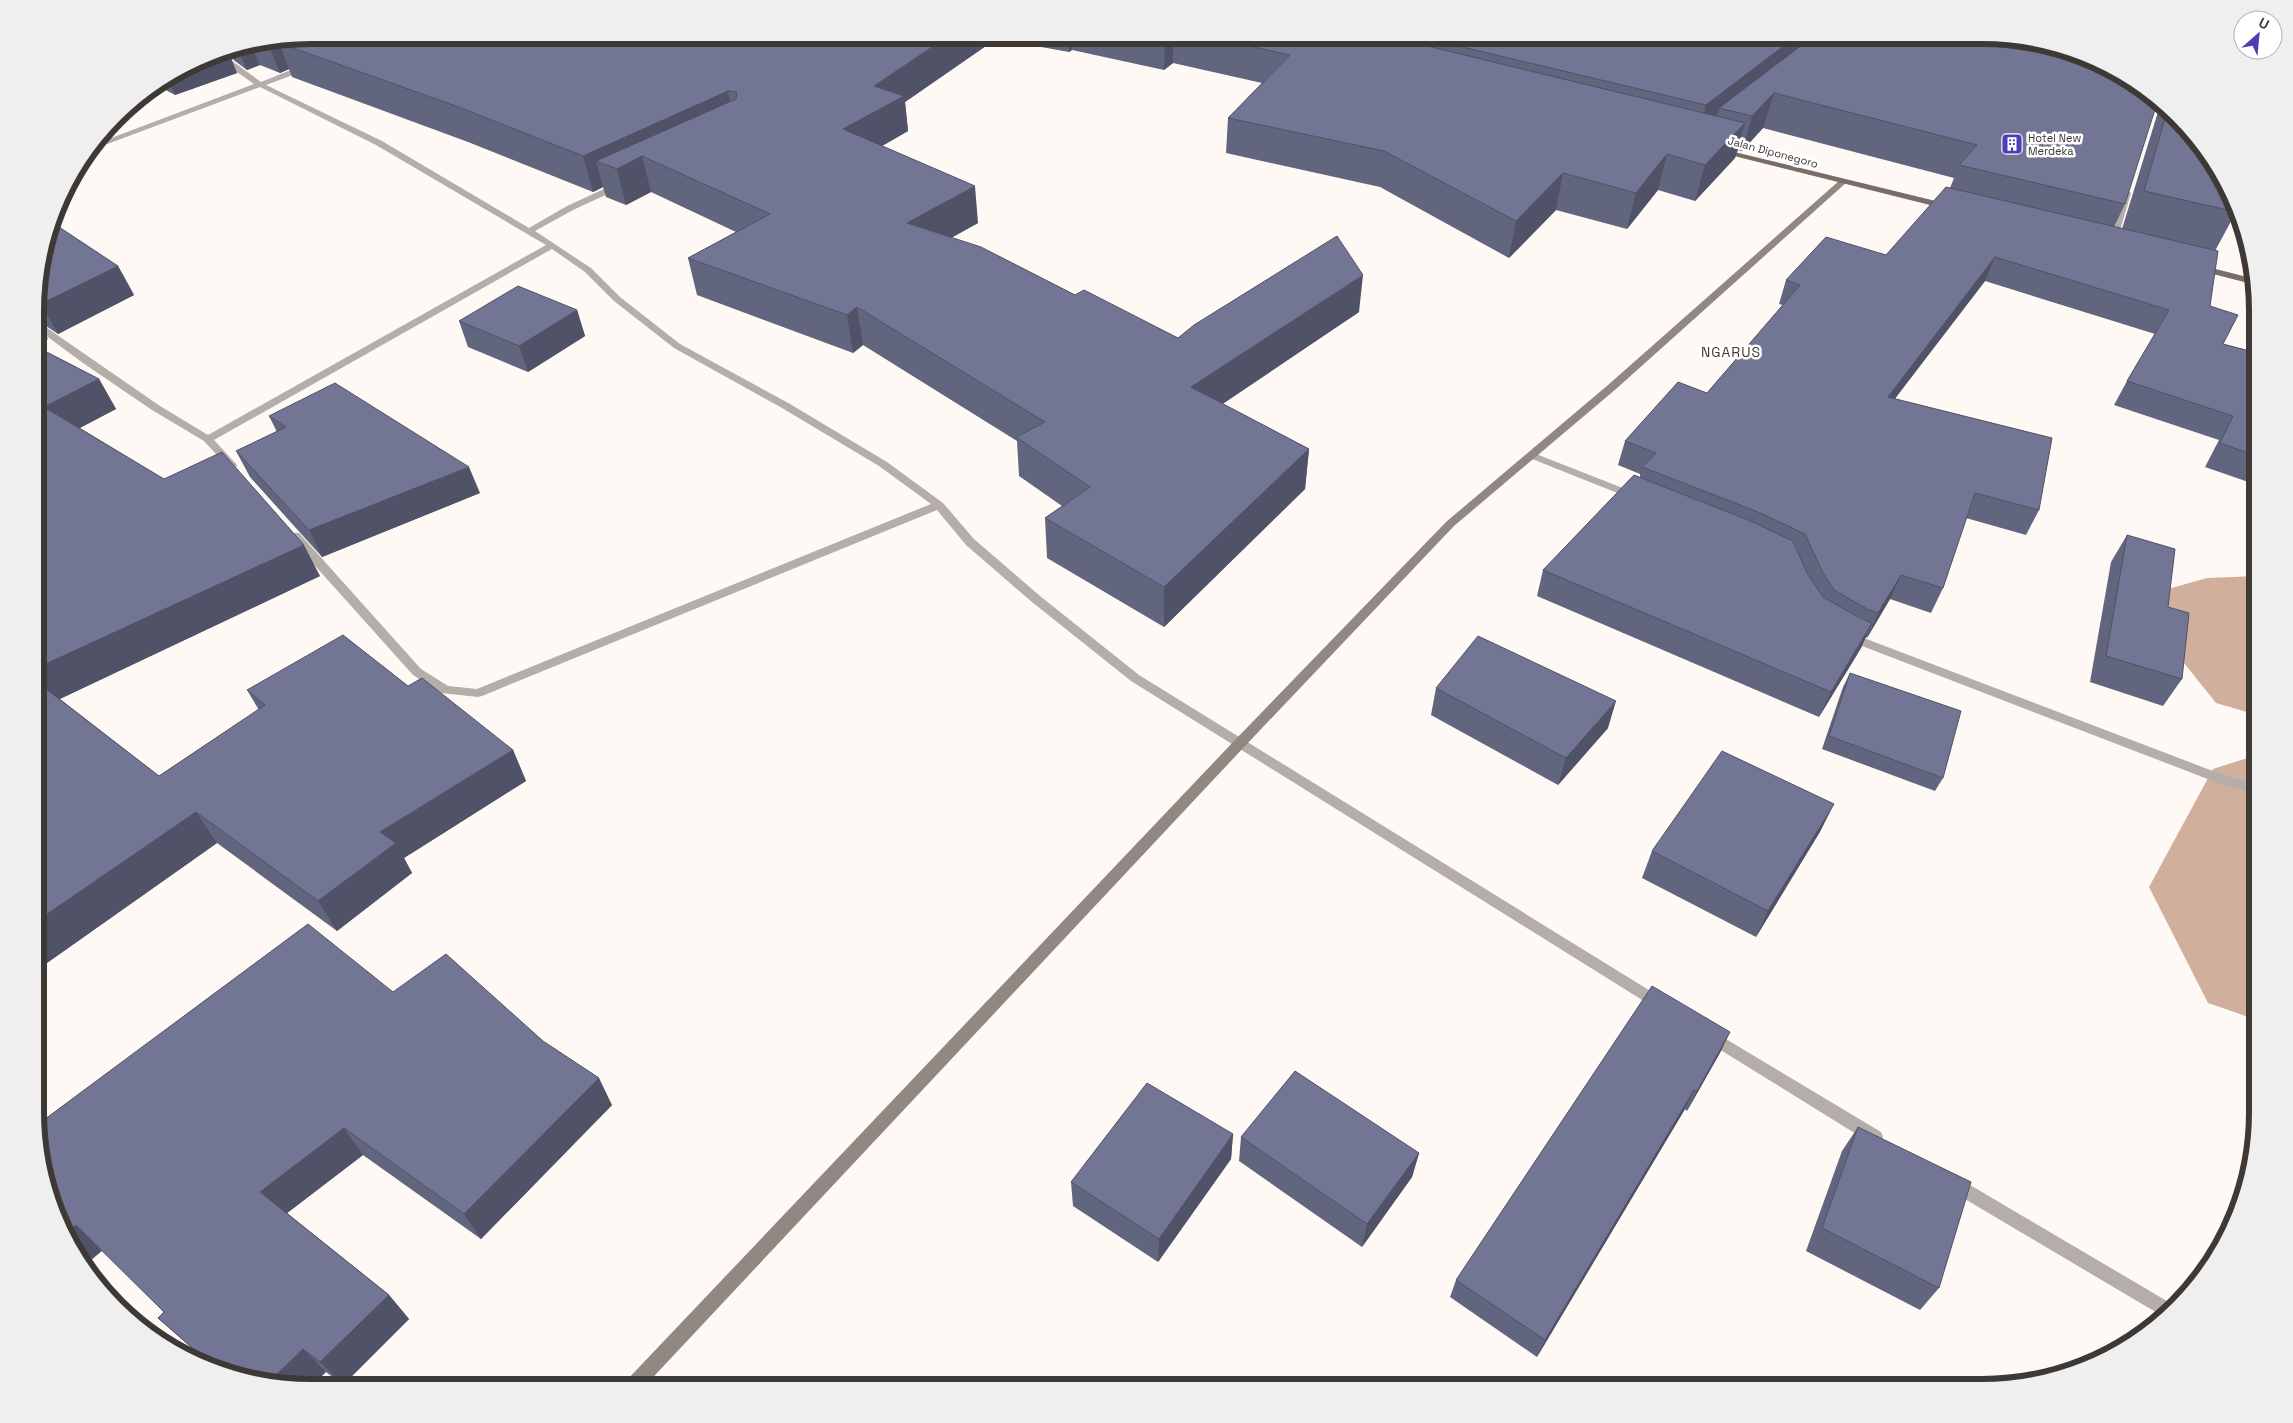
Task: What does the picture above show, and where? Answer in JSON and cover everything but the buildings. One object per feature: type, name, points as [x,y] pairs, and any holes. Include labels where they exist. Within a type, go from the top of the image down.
[{"type":"main road","name":"Jalan Diponegoro","points":[[1710,147],[1843,182],[1958,209]]},
{"type":"main road","points":[[2101,244],[2115,247]]},
{"type":"main road","points":[[2188,265],[2247,280]]},
{"type":"street","points":[[223,59],[259,84],[379,143],[552,245],[588,270],[617,299],[677,346],[786,406],[883,464],[939,504],[970,542],[1036,599],[1127,672],[1671,1011]]},
{"type":"street","points":[[102,145],[313,64]]},
{"type":"street","points":[[527,232],[570,208],[632,179]]},
{"type":"street","points":[[639,1379],[1240,743],[1450,524],[1612,387],[1843,182]]},
{"type":"street","points":[[2115,247],[2131,182]]},
{"type":"street","points":[[208,439],[552,245]]},
{"type":"street","points":[[44,329],[86,361],[156,408],[208,439],[241,476]]},
{"type":"street","points":[[1531,455],[1642,500]]},
{"type":"street","points":[[286,527],[417,672],[445,690],[478,692],[939,504]]},
{"type":"street","points":[[1834,628],[1851,638],[2223,780],[2249,787]]},
{"type":"street","points":[[1696,1027],[1883,1142]]},
{"type":"street","points":[[1942,1177],[2163,1308]]},
{"type":"waterway","points":[[2249,614],[2207,616],[2249,665]]},
{"type":"waterway","points":[[2249,819],[2215,887],[2249,949]]},
{"type":"place","name":"Hotel New Merdeka","points":[[2012,144]]},
{"type":"district","name":"NGARUS","points":[[1731,352]]}]
